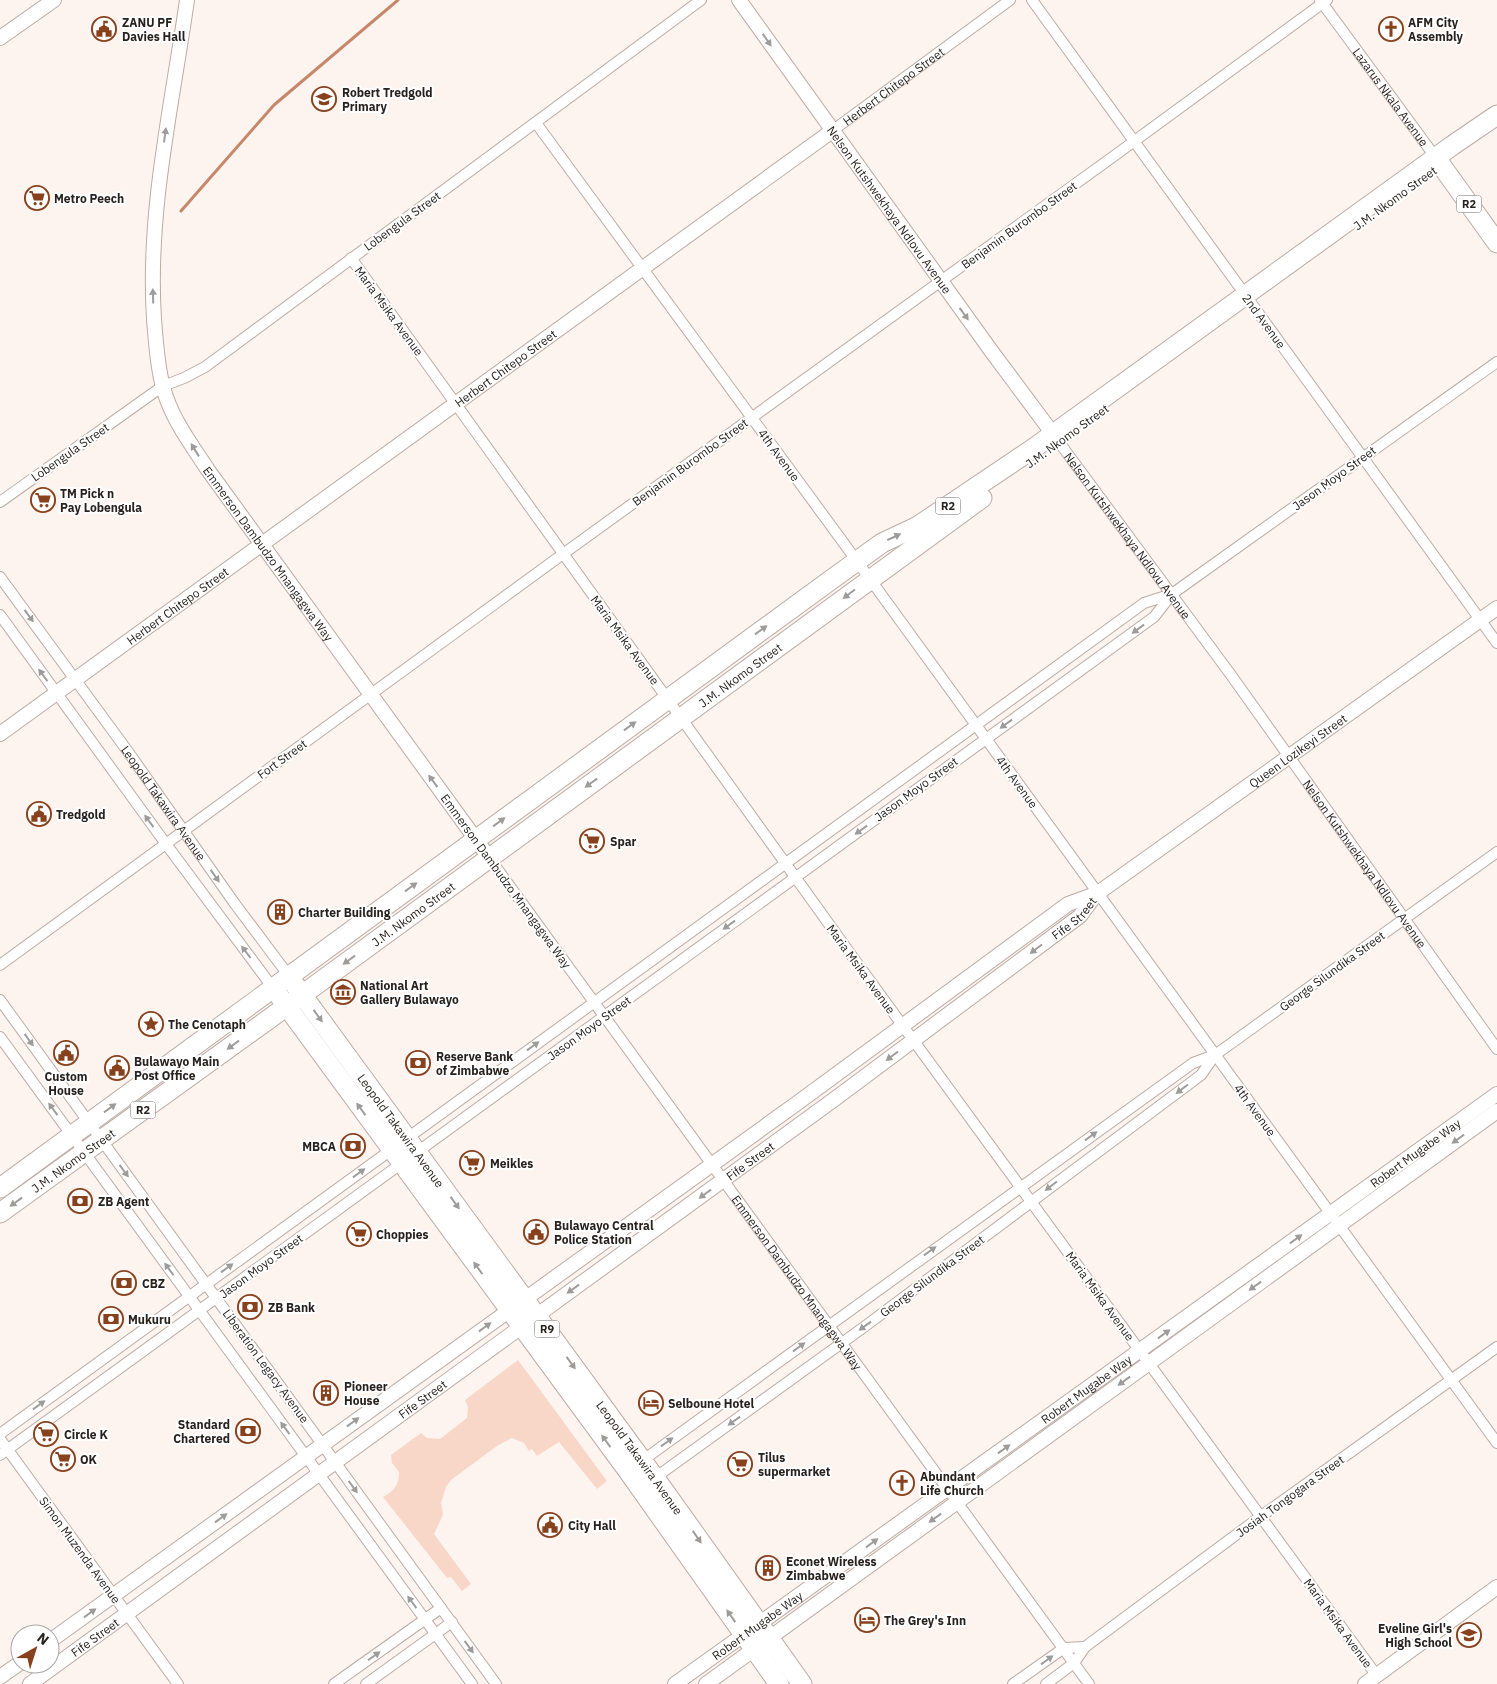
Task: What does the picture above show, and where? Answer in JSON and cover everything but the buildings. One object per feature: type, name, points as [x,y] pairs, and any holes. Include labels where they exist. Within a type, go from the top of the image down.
[{"type":"highway","name":"J.M. Nkomo Street","points":[[0,1213],[491,860],[681,717],[870,579],[1056,438],[1438,161],[1497,115]]},
{"type":"highway","name":"Lazarus Nkala Avenue","points":[[1438,161],[1497,243]]},
{"type":"highway","name":"J.M. Nkomo Street","points":[[0,1188],[882,543],[930,518],[1056,438]]},
{"type":"highway","name":"Leopold Takawira Avenue","points":[[289,976],[412,1145],[529,1321],[635,1466],[655,1478],[757,1636],[779,1684]]},
{"type":"highway","name":"Leopold Takawira Avenue","points":[[273,988],[397,1156],[517,1304]]},
{"type":"highway","name":"Leopold Takawira Avenue","points":[[635,1466],[640,1488],[757,1636],[802,1684]]},
{"type":"street","points":[[0,38],[54,0]]},
{"type":"street","name":"Emmerson Dambudzo Mnangagwa Way","points":[[187,0],[157,190],[152,262],[156,341],[163,386],[178,424],[208,470],[262,545],[1089,1684]]},
{"type":"street","name":"Lobengula Street","points":[[0,502],[163,386],[205,367],[701,0]]},
{"type":"street","name":"Nelson Kutshwekhaya Ndlovu Avenue","points":[[739,0],[941,281],[1172,594],[1497,1049]]},
{"type":"street","name":"Herbert Chitepo Street","points":[[0,734],[1010,0]]},
{"type":"street","name":"2nd Avenue","points":[[1032,0],[1497,642]]},
{"type":"street","name":"Benjamin Burombo Street","points":[[563,554],[1134,142],[1323,1]]},
{"type":"street","name":"Lazarus Nkala Avenue","points":[[1323,1],[1438,161]]},
{"type":"street","name":"4th Avenue","points":[[536,123],[857,561],[1497,1443]]},
{"type":"street","name":"Maria Msika Avenue","points":[[351,258],[913,1040],[1377,1676]]},
{"type":"street","name":"Jason Moyo Street","points":[[4,1453],[216,1298],[412,1145],[604,1016],[1154,617],[1172,594],[1497,362]]},
{"type":"street","name":"Fort Street","points":[[0,965],[563,554]]},
{"type":"street","name":"Leopold Takawira Avenue","points":[[0,577],[289,976]]},
{"type":"street","name":"Jason Moyo Street","points":[[0,1434],[206,1284],[397,1156],[594,1002],[1144,603],[1172,594]]},
{"type":"street","name":"Queen Lozikeyi Street","points":[[1098,893],[1497,608]]},
{"type":"street","name":"Leopold Takawira Avenue","points":[[0,615],[273,988]]},
{"type":"street","name":"George Silundika Street","points":[[635,1466],[1193,1062],[1215,1055],[1497,852]]},
{"type":"street","name":"Fife Street","points":[[60,1634],[903,1026],[1067,905],[1098,893]]},
{"type":"street","name":"Fife Street","points":[[30,1684],[913,1040],[1080,916],[1098,893]]},
{"type":"street","name":"Liberation Legacy Avenue","points":[[0,1000],[496,1684]]},
{"type":"street","name":"Liberation Legacy Avenue","points":[[0,1037],[472,1684]]},
{"type":"street","name":"George Silundika Street","points":[[640,1488],[841,1343],[1204,1072],[1215,1055]]},
{"type":"street","name":"Robert Mugabe Way","points":[[675,1684],[757,1636],[957,1502],[1149,1363],[1497,1094]]},
{"type":"street","name":"Robert Mugabe Way","points":[[706,1684],[757,1636],[948,1489],[1141,1351],[1497,1111]]},
{"type":"street","name":"Josiah Tongogara Street","points":[[1046,1684],[1074,1663],[1085,1648],[1260,1518],[1497,1347]]},
{"type":"street","name":"Simon Muzenda Avenue","points":[[0,1439],[4,1453],[114,1595],[178,1684]]},
{"type":"street","points":[[1365,1684],[1497,1587]]},
{"type":"street","points":[[334,1684],[441,1608]]},
{"type":"street","points":[[366,1684],[452,1622]]},
{"type":"street","points":[[1013,1684],[1064,1648],[1085,1648]]},
{"type":"shaded area","points":[[518,1360],[607,1481],[597,1489],[559,1442],[537,1456],[532,1449],[529,1451],[524,1443],[512,1438],[497,1446],[451,1480],[446,1487],[441,1503],[443,1515],[434,1534],[471,1584],[462,1591],[451,1577],[447,1578],[383,1497],[393,1490],[398,1481],[399,1472],[392,1463],[391,1455],[421,1433],[427,1438],[440,1439],[467,1418],[468,1407],[465,1400]]},
{"type":"waterway","points":[[181,211],[274,105],[398,0]]},
{"type":"place","name":"ZANU PF Davies Hall","points":[[104,29]]},
{"type":"place","name":"AFM City Assembly","points":[[1391,29]]},
{"type":"place","name":"Robert Tredgold Primary","points":[[324,99]]},
{"type":"place","name":"Metro Peech","points":[[37,198]]},
{"type":"place","name":"TM Pick n Pay Lobengula","points":[[43,500]]},
{"type":"place","name":"Tredgold","points":[[39,814]]},
{"type":"place","name":"Spar","points":[[592,841]]},
{"type":"place","name":"Charter Building","points":[[280,912]]},
{"type":"place","name":"National Art Gallery Bulawayo","points":[[343,992]]},
{"type":"place","name":"The Cenotaph","points":[[151,1024]]},
{"type":"place","name":"Custom House","points":[[66,1053]]},
{"type":"place","name":"Reserve Bank of Zimbabwe","points":[[418,1063]]},
{"type":"place","name":"Bulawayo Main Post Office","points":[[117,1068]]},
{"type":"place","name":"MBCA","points":[[353,1146]]},
{"type":"place","name":"Meikles","points":[[472,1163]]},
{"type":"place","name":"ZB Agent","points":[[80,1201]]},
{"type":"place","name":"Bulawayo Central Police Station","points":[[536,1232]]},
{"type":"place","name":"Choppies","points":[[359,1234]]},
{"type":"place","name":"CBZ","points":[[124,1283]]},
{"type":"place","name":"ZB Bank","points":[[250,1307]]},
{"type":"place","name":"Mukuru","points":[[111,1319]]},
{"type":"place","name":"Pioneer House","points":[[326,1393]]},
{"type":"place","name":"Selboune Hotel","points":[[651,1403]]},
{"type":"place","name":"Standard Chartered","points":[[248,1431]]},
{"type":"place","name":"Circle K","points":[[46,1434]]},
{"type":"place","name":"OK","points":[[63,1459]]},
{"type":"place","name":"Tilus supermarket","points":[[740,1464]]},
{"type":"place","name":"Abundant Life Church","points":[[902,1483]]},
{"type":"place","name":"City Hall","points":[[550,1525]]},
{"type":"place","name":"Econet Wireless Zimbabwe","points":[[768,1568]]},
{"type":"place","name":"The Grey's Inn","points":[[867,1620]]},
{"type":"place","name":"Eveline Girl's High School","points":[[1469,1635]]}]
